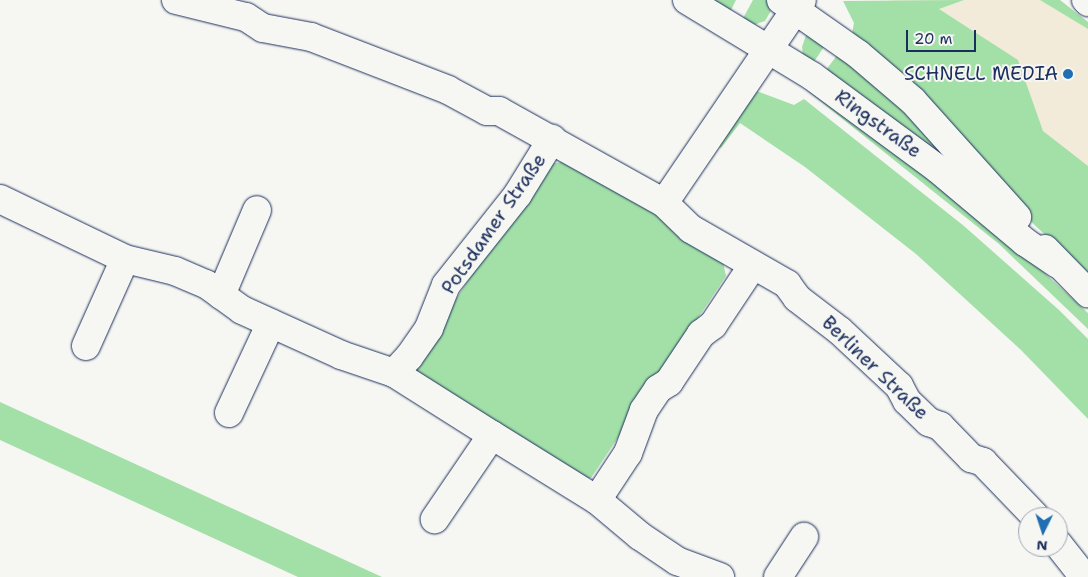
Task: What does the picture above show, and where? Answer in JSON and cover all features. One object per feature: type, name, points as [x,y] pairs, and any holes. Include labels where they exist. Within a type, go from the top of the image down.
[{"type":"street","name":"Potsdamer Straße","points":[[176,0],[246,18],[263,28],[310,37],[376,60],[448,90],[487,111],[499,111],[664,203]]},
{"type":"street","name":"Ringstraße","points":[[687,0],[770,49],[938,168],[1025,242],[1058,264]]},
{"type":"street","name":"Ringstraße","points":[[793,3],[858,54],[913,101],[1058,264],[1088,293]]},
{"type":"street","points":[[664,203],[770,49],[793,3]]},
{"type":"street","name":"Potsdamer Straße","points":[[394,373],[410,357],[429,328],[446,285],[518,194],[552,139]]},
{"type":"street","points":[[0,199],[125,259],[175,270],[206,284],[221,295],[271,323],[341,355],[394,373],[597,500],[640,536],[672,569],[720,577]]},
{"type":"street","name":"Berliner Straße","points":[[664,203],[691,229],[786,284],[797,298],[840,331],[898,386],[907,401],[929,422],[940,426],[971,458],[984,462],[1027,507]]},
{"type":"street","points":[[221,295],[257,210]]},
{"type":"street","points":[[86,346],[125,259]]},
{"type":"street","points":[[597,500],[628,453],[644,410],[658,389],[669,382],[700,334],[713,325],[753,264]]},
{"type":"street","points":[[229,414],[271,323]]},
{"type":"street","points":[[434,519],[492,435]]},
{"type":"street","points":[[778,577],[804,537]]},
{"type":"street","points":[[1068,557],[1084,577]]},
{"type":"shaded area","points":[[889,0],[1059,0],[1088,22],[1088,206]]},
{"type":"green space","points":[[706,0],[736,0],[729,14]]},
{"type":"green space","points":[[753,0],[766,0],[771,3],[772,9],[765,21],[751,26],[741,22]]},
{"type":"green space","points":[[964,0],[939,9],[1018,60],[1043,131],[1088,166],[1088,275],[1024,215],[852,34],[854,23],[843,1]]},
{"type":"green space","points":[[1040,0],[1060,0],[1088,22],[1088,29]]},
{"type":"green space","points":[[807,32],[828,41],[811,66],[803,56],[802,47]]},
{"type":"green space","points":[[841,50],[897,96],[950,161],[823,74]]},
{"type":"green space","points":[[813,87],[986,219],[1088,313],[1088,329],[999,244],[809,92]]},
{"type":"green space","points":[[754,90],[794,105],[804,99],[964,226],[1059,310],[1088,339],[1088,419],[1021,350],[916,254],[805,167],[740,123],[721,148],[712,142]]},
{"type":"green space","points":[[566,161],[625,193],[722,257],[726,276],[591,478],[576,481],[415,378],[412,365],[545,165]]},
{"type":"green space","points":[[0,402],[382,577],[298,577],[0,440]]},
{"type":"place","name":"SCHNELL MEDIA","points":[[1068,74]]}]
